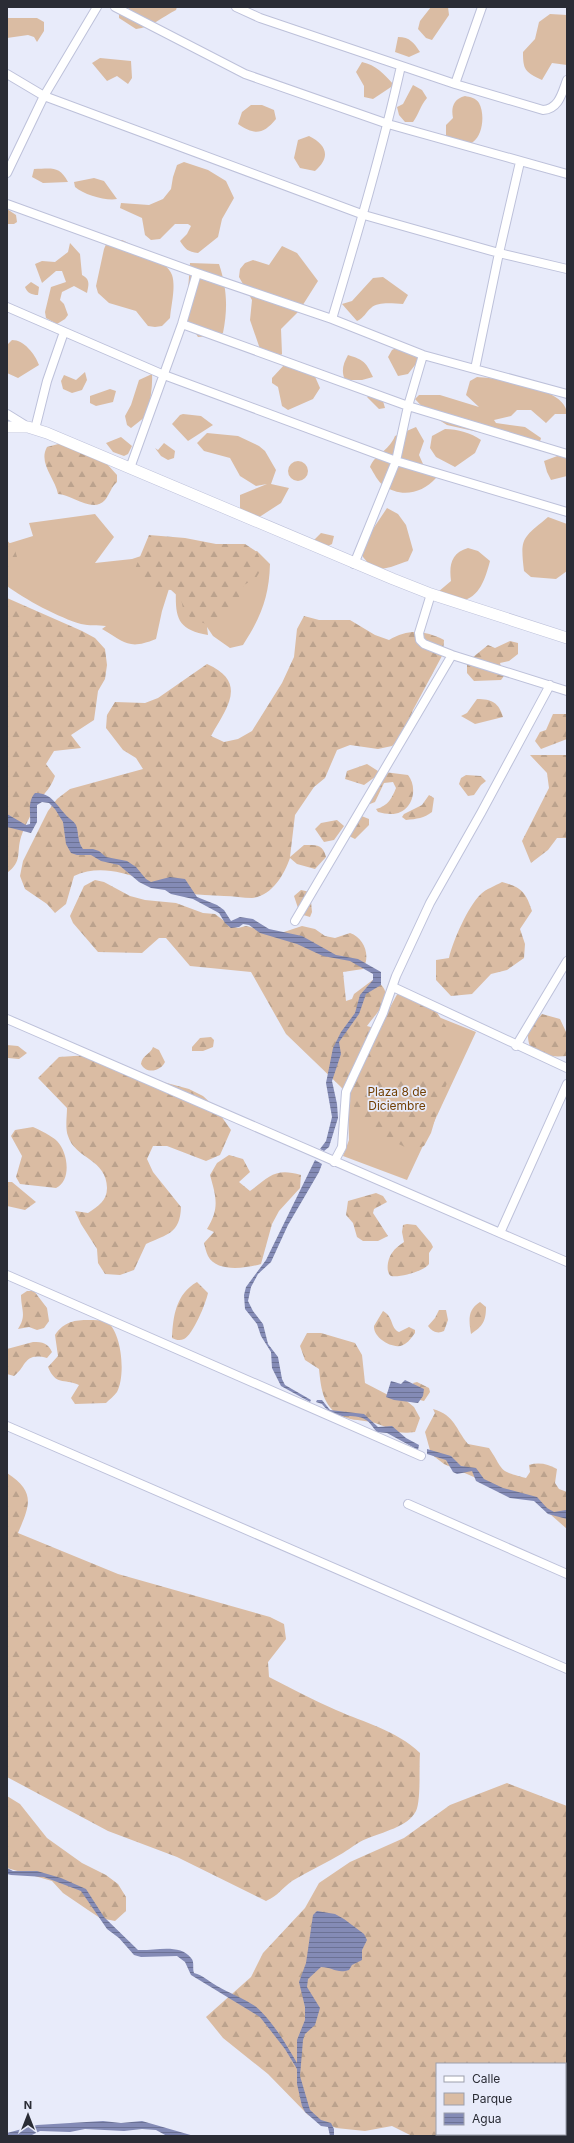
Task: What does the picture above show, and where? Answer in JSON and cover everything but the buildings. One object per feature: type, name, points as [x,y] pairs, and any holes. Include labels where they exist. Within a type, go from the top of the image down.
[{"type":"main road","points":[[7,427],[31,428],[130,468],[354,564],[431,594],[567,638]]},
{"type":"street","points":[[7,173],[44,96],[97,7]]},
{"type":"street","points":[[115,7],[245,74],[388,124],[567,174]]},
{"type":"street","points":[[236,7],[260,18],[401,66],[455,84],[543,110],[556,105],[567,80]]},
{"type":"street","points":[[455,84],[482,7]]},
{"type":"street","points":[[332,318],[364,215],[388,124],[401,66]]},
{"type":"street","points":[[7,74],[44,96],[364,215],[499,253],[567,269]]},
{"type":"street","points":[[475,368],[520,162]]},
{"type":"street","points":[[7,204],[197,273],[332,318],[422,354],[567,394]]},
{"type":"street","points":[[130,468],[182,324],[197,273]]},
{"type":"street","points":[[7,307],[164,375],[396,460],[567,512]]},
{"type":"street","points":[[182,324],[408,406],[567,454]]},
{"type":"street","points":[[7,414],[31,428],[64,332]]},
{"type":"street","points":[[354,564],[396,460],[408,406],[422,354]]},
{"type":"street","points":[[431,594],[419,637],[424,644],[567,691]]},
{"type":"street","points":[[295,921],[452,654]]},
{"type":"street","points":[[334,1162],[342,1147],[346,1092],[383,1013],[430,903],[482,813],[550,685]]},
{"type":"street","points":[[516,1046],[567,961]]},
{"type":"street","points":[[393,987],[516,1046],[567,1068]]},
{"type":"street","points":[[7,1019],[567,1262]]},
{"type":"street","points":[[500,1233],[567,1084]]},
{"type":"street","points":[[7,1275],[421,1456]]},
{"type":"street","points":[[7,1426],[567,1669]]},
{"type":"street","points":[[408,1504],[567,1574]]},
{"type":"green space","points":[[131,7],[177,7],[176,10],[152,24],[136,29],[119,18],[119,15]]},
{"type":"green space","points":[[431,7],[448,7],[449,15],[432,40],[426,38],[418,29],[420,21]]},
{"type":"green space","points":[[550,14],[567,15],[567,65],[552,63],[542,80],[526,70],[523,52],[535,39],[539,22]]},
{"type":"green space","points":[[7,18],[37,18],[44,22],[44,31],[37,42],[34,37],[28,35],[7,38]]},
{"type":"green space","points":[[398,37],[406,38],[411,41],[420,52],[409,57],[395,52]]},
{"type":"green space","points":[[100,58],[131,61],[132,78],[128,84],[117,76],[107,81],[92,63]]},
{"type":"green space","points":[[362,62],[376,68],[394,85],[373,99],[364,97],[364,86],[356,72]]},
{"type":"green space","points":[[413,85],[422,90],[427,98],[413,122],[405,122],[399,115],[397,107],[403,104]]},
{"type":"green space","points":[[461,97],[471,97],[478,101],[482,113],[482,124],[479,134],[472,143],[458,146],[446,136],[446,125],[453,118],[452,111],[455,102]]},
{"type":"green space","points":[[251,105],[262,105],[274,110],[276,119],[262,131],[258,132],[244,128],[238,124],[242,112]]},
{"type":"green space","points":[[309,136],[320,143],[325,152],[323,161],[315,171],[300,168],[294,158],[298,140]]},
{"type":"green space","points":[[184,162],[208,170],[226,181],[234,198],[222,219],[218,237],[198,253],[187,250],[180,241],[187,234],[191,226],[188,224],[175,224],[160,239],[151,240],[145,235],[142,218],[120,208],[121,203],[149,205],[163,199],[171,189],[177,165]]},
{"type":"green space","points":[[34,169],[58,170],[68,182],[43,183],[32,177]]},
{"type":"green space","points":[[94,178],[104,181],[117,199],[95,197],[84,193],[75,187],[74,182]]},
{"type":"green space","points":[[7,209],[16,215],[17,222],[14,224],[7,224]]},
{"type":"green space","points":[[122,240],[157,259],[164,264],[172,275],[173,290],[170,318],[162,326],[148,326],[136,311],[109,303],[98,293],[96,286],[104,249],[107,242]]},
{"type":"green space","points":[[70,243],[80,254],[82,275],[88,280],[88,287],[87,293],[74,286],[62,292],[60,300],[64,304],[68,315],[57,324],[46,318],[45,312],[51,287],[66,282],[62,271],[56,271],[42,283],[35,264],[42,261],[55,262],[68,252]]},
{"type":"green space","points":[[282,246],[297,253],[318,281],[299,311],[281,329],[282,354],[275,361],[260,349],[250,320],[252,300],[239,277],[240,269],[245,263],[253,260],[269,265]]},
{"type":"green space","points":[[190,263],[219,264],[224,281],[226,298],[226,315],[223,333],[212,336],[198,337],[186,318]]},
{"type":"green space","points":[[383,277],[408,295],[403,304],[378,304],[357,321],[342,304],[352,301],[373,278]]},
{"type":"green space","points":[[31,282],[39,287],[38,295],[34,295],[27,291],[25,287]]},
{"type":"green space","points":[[12,340],[21,342],[25,345],[35,356],[39,365],[18,378],[7,373],[7,345]]},
{"type":"green space","points":[[398,347],[416,353],[419,360],[408,374],[398,376],[388,357],[392,350]]},
{"type":"green space","points":[[348,355],[358,358],[364,362],[373,377],[362,380],[345,380],[343,368]]},
{"type":"green space","points":[[285,364],[313,372],[320,388],[313,399],[288,410],[282,406],[278,387],[272,383],[272,378]]},
{"type":"green space","points":[[85,372],[87,380],[82,390],[72,393],[63,389],[61,381],[64,375],[76,380]]},
{"type":"green space","points":[[152,374],[150,413],[131,428],[127,425],[125,416],[131,405],[139,380]]},
{"type":"green space","points":[[477,377],[514,382],[544,391],[556,397],[564,405],[567,414],[555,414],[546,423],[531,410],[517,410],[511,416],[494,420],[496,423],[525,427],[541,438],[539,445],[516,443],[509,439],[447,425],[428,413],[415,399],[419,395],[440,395],[479,407],[466,395],[470,381]]},
{"type":"green space","points":[[110,389],[116,391],[113,402],[96,406],[90,403],[90,396]]},
{"type":"green space","points":[[373,391],[383,401],[385,408],[379,409],[367,397]]},
{"type":"green space","points":[[180,415],[201,416],[213,425],[188,441],[172,424]]},
{"type":"green space","points":[[416,427],[424,441],[419,455],[423,464],[436,478],[418,491],[404,493],[396,492],[381,484],[370,467],[395,436]]},
{"type":"green space","points":[[445,429],[464,432],[481,440],[475,453],[455,467],[436,457],[430,448],[432,436]]},
{"type":"green space","points":[[207,433],[238,436],[259,446],[265,451],[276,470],[271,484],[289,488],[281,503],[250,523],[237,510],[240,508],[240,495],[267,484],[256,486],[240,476],[230,458],[204,451],[197,443]]},
{"type":"green space","points":[[121,437],[132,446],[128,454],[124,456],[113,452],[106,443]]},
{"type":"green space","points":[[62,443],[107,464],[117,475],[117,482],[105,500],[100,504],[88,504],[58,494],[44,459],[47,447]]},
{"type":"green space","points":[[164,443],[175,451],[174,458],[168,460],[161,456],[155,448],[158,450]]},
{"type":"green space","points":[[560,455],[567,457],[567,476],[551,480],[544,461]]},
{"type":"green space","points":[[298,461],[305,464],[308,471],[305,478],[298,481],[291,478],[288,471],[291,464]]},
{"type":"green space","points":[[387,508],[398,514],[406,525],[413,550],[408,561],[382,569],[372,567],[363,557],[361,552],[360,559],[360,542],[369,535]]},
{"type":"green space","points":[[95,514],[114,537],[95,563],[132,559],[171,546],[174,573],[162,611],[156,639],[140,644],[128,643],[102,629],[106,626],[84,625],[72,621],[32,602],[7,586],[7,544],[33,536],[29,523]]},
{"type":"green space","points":[[548,517],[567,524],[567,571],[556,579],[531,577],[524,571],[522,551],[525,540],[533,530]]},
{"type":"green space","points":[[321,533],[334,536],[332,544],[328,546],[314,540]]},
{"type":"green space","points":[[149,535],[185,538],[216,544],[245,544],[257,552],[263,566],[256,578],[244,585],[233,612],[222,622],[209,625],[195,620],[184,613],[181,599],[171,590],[157,589],[132,576]]},
{"type":"green space","points":[[7,540],[15,550],[19,564],[15,570],[7,573]]},
{"type":"green space","points":[[468,548],[478,551],[490,561],[481,586],[473,596],[460,601],[452,600],[439,595],[436,590],[438,592],[451,581],[450,570],[452,560],[462,550]]},
{"type":"green space","points":[[257,551],[270,564],[268,587],[259,616],[243,645],[230,648],[213,636],[207,627],[208,635],[190,629],[184,625],[180,620],[176,607],[176,588],[230,557]]},
{"type":"green space","points":[[7,598],[95,638],[105,649],[107,665],[105,679],[98,691],[94,720],[71,735],[81,748],[54,751],[46,764],[55,776],[50,787],[39,801],[29,819],[21,837],[17,861],[12,869],[7,873]]},
{"type":"green space","points":[[304,616],[319,620],[350,620],[375,635],[389,640],[396,636],[416,632],[430,634],[444,640],[443,654],[413,710],[403,737],[392,746],[378,749],[350,745],[337,750],[325,778],[314,787],[295,815],[290,857],[304,845],[321,847],[326,857],[315,869],[297,864],[290,858],[281,878],[276,884],[266,893],[252,898],[185,893],[130,875],[102,870],[88,872],[74,876],[66,904],[55,913],[47,904],[25,889],[20,876],[23,861],[48,811],[57,799],[70,789],[143,769],[136,758],[123,750],[106,728],[107,715],[115,702],[145,703],[158,698],[207,664],[220,671],[227,679],[231,688],[230,697],[223,716],[211,736],[224,742],[238,739],[252,731],[282,683],[294,657],[297,629]]},
{"type":"green space","points":[[510,641],[518,643],[518,654],[509,661],[500,663],[504,676],[501,680],[474,681],[467,673],[467,662],[488,645],[495,648]]},
{"type":"green space","points":[[477,699],[491,701],[497,705],[503,717],[475,724],[461,716],[467,713]]},
{"type":"green space","points":[[553,714],[567,714],[567,739],[541,749],[535,741],[540,732],[546,730]]},
{"type":"green space","points":[[530,755],[567,755],[567,838],[557,838],[548,850],[531,863],[522,841],[549,788],[547,773]]},
{"type":"green space","points":[[367,764],[378,771],[379,774],[364,785],[345,779],[347,771]]},
{"type":"green space","points":[[384,772],[408,775],[411,781],[413,787],[412,800],[404,810],[398,813],[391,814],[378,812],[376,809],[387,804],[391,798],[396,788],[393,782],[384,783],[375,802],[370,804],[370,794]]},
{"type":"green space","points":[[466,775],[481,776],[486,781],[474,795],[468,796],[459,784],[461,778]]},
{"type":"green space","points":[[429,795],[434,798],[432,812],[417,819],[406,820],[402,817],[404,814],[422,805]]},
{"type":"green space","points":[[359,815],[369,819],[369,825],[355,839],[349,836]]},
{"type":"green space","points":[[337,820],[344,826],[334,840],[324,842],[315,829],[321,823]]},
{"type":"green space","points":[[95,880],[104,882],[130,896],[145,900],[176,903],[203,913],[215,914],[231,926],[238,928],[246,926],[278,934],[302,926],[315,929],[325,936],[335,938],[350,933],[355,935],[365,948],[366,958],[363,969],[343,972],[346,1001],[352,999],[354,994],[374,979],[385,991],[386,997],[381,1008],[367,1026],[374,1028],[387,1013],[401,987],[434,1008],[451,1034],[447,1083],[431,1133],[424,1146],[411,1150],[370,1130],[341,1087],[286,1034],[251,972],[190,966],[166,938],[159,938],[142,953],[98,952],[73,923],[70,916],[84,886]]},
{"type":"green space","points":[[502,882],[514,886],[522,891],[532,911],[520,929],[525,944],[524,958],[507,970],[491,974],[472,994],[451,996],[436,980],[436,960],[449,958],[462,924],[476,899],[485,891]]},
{"type":"green space","points":[[301,890],[310,892],[312,912],[310,917],[300,914],[294,896]]},
{"type":"green space","name":"Plaza 8 de Diciembre","points":[[401,1002],[476,1032],[407,1180],[343,1156],[349,1140],[348,1108],[357,1080]]},
{"type":"green space","points":[[542,1014],[560,1019],[567,1034],[567,1056],[542,1054],[533,1050],[530,1046],[527,1030]]},
{"type":"green space","points":[[211,1037],[214,1040],[213,1047],[203,1051],[192,1051],[192,1047],[200,1038]]},
{"type":"green space","points":[[7,1045],[18,1046],[27,1053],[19,1059],[8,1058]]},
{"type":"green space","points":[[153,1047],[159,1050],[165,1062],[157,1070],[149,1070],[141,1064],[143,1059]]},
{"type":"green space","points":[[89,1055],[130,1073],[189,1089],[203,1096],[214,1106],[231,1130],[220,1155],[206,1161],[167,1146],[153,1146],[147,1159],[153,1172],[181,1207],[180,1216],[178,1223],[171,1232],[146,1244],[134,1270],[120,1275],[105,1274],[98,1263],[97,1249],[81,1224],[75,1211],[88,1213],[104,1200],[107,1193],[106,1178],[97,1165],[77,1150],[72,1144],[68,1136],[66,1122],[67,1108],[38,1078],[59,1057]]},
{"type":"green space","points":[[33,1127],[55,1139],[64,1152],[67,1166],[66,1173],[61,1184],[56,1188],[20,1184],[16,1177],[22,1156],[11,1136],[15,1130]]},
{"type":"green space","points":[[229,1155],[243,1159],[250,1172],[239,1182],[250,1191],[268,1178],[278,1173],[285,1172],[301,1175],[300,1188],[279,1211],[272,1224],[261,1264],[248,1267],[233,1268],[218,1265],[208,1256],[204,1243],[214,1232],[207,1229],[214,1215],[216,1202],[210,1175],[217,1163]]},
{"type":"green space","points":[[7,1182],[12,1182],[36,1202],[25,1210],[7,1206]]},
{"type":"green space","points":[[376,1193],[383,1196],[387,1202],[374,1209],[373,1213],[388,1236],[378,1241],[363,1241],[357,1237],[353,1223],[346,1215],[348,1201]]},
{"type":"green space","points":[[403,1225],[416,1225],[431,1243],[433,1247],[429,1253],[429,1264],[426,1267],[412,1273],[400,1276],[391,1276],[388,1271],[389,1258],[404,1242],[402,1232]]},
{"type":"green space","points":[[197,1282],[208,1293],[205,1304],[188,1336],[181,1340],[174,1339],[172,1338],[173,1322],[177,1306],[184,1293]]},
{"type":"green space","points":[[27,1291],[34,1291],[47,1308],[49,1321],[44,1328],[37,1330],[29,1327],[18,1329],[23,1316],[21,1295]]},
{"type":"green space","points":[[480,1302],[486,1307],[484,1320],[481,1326],[471,1334],[471,1312]]},
{"type":"green space","points":[[439,1310],[446,1310],[448,1320],[444,1331],[435,1332],[428,1326],[435,1318]]},
{"type":"green space","points":[[383,1311],[389,1316],[394,1328],[399,1332],[409,1327],[415,1330],[415,1333],[410,1340],[405,1344],[394,1346],[384,1342],[377,1335],[374,1326]]},
{"type":"green space","points":[[83,1320],[105,1320],[111,1325],[119,1343],[122,1364],[120,1384],[117,1392],[106,1403],[75,1404],[71,1398],[79,1385],[57,1379],[48,1367],[58,1356],[55,1335],[60,1329],[71,1322]]},
{"type":"green space","points":[[307,1333],[321,1333],[355,1343],[362,1355],[365,1383],[390,1396],[403,1398],[414,1407],[420,1418],[415,1432],[403,1433],[394,1431],[372,1422],[347,1418],[339,1415],[333,1410],[328,1405],[322,1391],[319,1369],[305,1360],[300,1346]]},
{"type":"green space","points":[[33,1342],[45,1344],[52,1352],[47,1358],[34,1357],[29,1359],[14,1376],[7,1374],[7,1349]]},
{"type":"green space","points":[[417,1382],[429,1388],[430,1392],[424,1401],[420,1400],[413,1383]]},
{"type":"green space","points":[[433,1409],[451,1419],[468,1444],[489,1448],[502,1469],[510,1473],[526,1478],[530,1472],[529,1465],[536,1464],[543,1464],[557,1469],[555,1483],[559,1489],[567,1492],[567,1529],[534,1500],[506,1491],[444,1464],[431,1454],[425,1432],[435,1413]]},
{"type":"green space","points":[[7,1473],[23,1486],[28,1500],[18,1533],[118,1574],[270,1617],[284,1624],[286,1639],[268,1662],[269,1677],[327,1706],[401,1738],[420,1753],[419,1800],[416,1811],[412,1817],[401,1825],[360,1842],[292,1881],[266,1901],[177,1857],[108,1831],[7,1777]]},
{"type":"green space","points":[[507,1783],[567,1806],[567,2136],[412,2136],[392,2126],[365,2131],[336,2128],[308,2115],[268,2074],[223,2038],[206,2017],[251,1977],[263,1953],[305,1908],[319,1883],[350,1862],[404,1838],[450,1805]]},
{"type":"green space","points":[[7,1796],[20,1804],[47,1838],[82,1863],[106,1875],[118,1884],[126,1897],[126,1911],[115,1921],[100,1918],[63,1893],[52,1881],[7,1868]]},
{"type":"water","points":[[35,793],[40,793],[49,797],[75,823],[83,849],[93,849],[99,851],[106,857],[127,861],[136,867],[146,879],[151,882],[170,877],[185,879],[197,897],[217,905],[224,910],[231,921],[240,917],[253,919],[269,929],[302,936],[336,955],[358,959],[381,972],[381,985],[366,994],[359,1014],[339,1042],[341,1054],[332,1081],[337,1104],[338,1118],[329,1147],[324,1151],[320,1149],[326,1141],[332,1117],[326,1083],[333,1048],[341,1032],[355,1013],[360,995],[373,980],[373,974],[350,961],[323,956],[297,944],[260,933],[249,925],[243,924],[239,927],[231,928],[225,923],[219,913],[193,899],[171,894],[165,890],[151,888],[139,882],[119,865],[101,861],[91,855],[77,855],[71,853],[66,844],[63,822],[55,809],[49,803],[42,802],[37,805],[37,822],[31,833],[7,827],[7,814],[26,825],[30,824],[30,804]]},
{"type":"water","points":[[315,1160],[322,1164],[319,1172],[288,1225],[271,1262],[258,1274],[251,1287],[248,1301],[253,1311],[263,1324],[268,1344],[278,1357],[282,1379],[285,1385],[311,1400],[310,1402],[281,1386],[272,1368],[271,1352],[261,1336],[257,1324],[245,1309],[244,1295],[246,1287],[266,1260]]},
{"type":"water","points":[[405,1380],[424,1389],[423,1396],[418,1403],[394,1400],[386,1397],[391,1381],[401,1384]]},
{"type":"water","points":[[317,1400],[322,1400],[330,1410],[364,1414],[378,1427],[392,1426],[406,1438],[419,1445],[418,1450],[387,1433],[377,1432],[366,1420],[334,1414],[322,1404],[316,1402]]},
{"type":"water","points":[[427,1449],[451,1456],[461,1466],[476,1468],[484,1479],[503,1488],[537,1497],[547,1508],[554,1512],[566,1510],[567,1519],[548,1514],[534,1501],[510,1498],[476,1481],[472,1471],[457,1474],[453,1472],[446,1460],[427,1454]]},
{"type":"water","points":[[7,1868],[13,1871],[37,1871],[61,1878],[86,1889],[104,1917],[138,1950],[174,1949],[186,1953],[192,1960],[194,1973],[255,2006],[267,2018],[297,2063],[297,2040],[305,2020],[305,2007],[299,1982],[306,1963],[313,1915],[317,1911],[335,1914],[364,1934],[367,1940],[362,1950],[362,1960],[352,1965],[349,1970],[345,1971],[321,1967],[308,1979],[307,1987],[320,2008],[315,2025],[305,2034],[303,2040],[300,2076],[310,2110],[321,2120],[331,2123],[334,2129],[334,2136],[330,2136],[328,2127],[321,2126],[305,2112],[302,2106],[297,2084],[297,2069],[285,2049],[260,2017],[191,1975],[185,1962],[177,1956],[141,1957],[134,1955],[119,1938],[107,1929],[81,1891],[44,1877],[7,1874]]},
{"type":"water","points":[[103,2121],[121,2123],[142,2121],[194,2136],[167,2136],[156,2130],[142,2129],[124,2131],[85,2129],[70,2132],[40,2131],[30,2136],[7,2136],[7,2133],[37,2125]]}]
